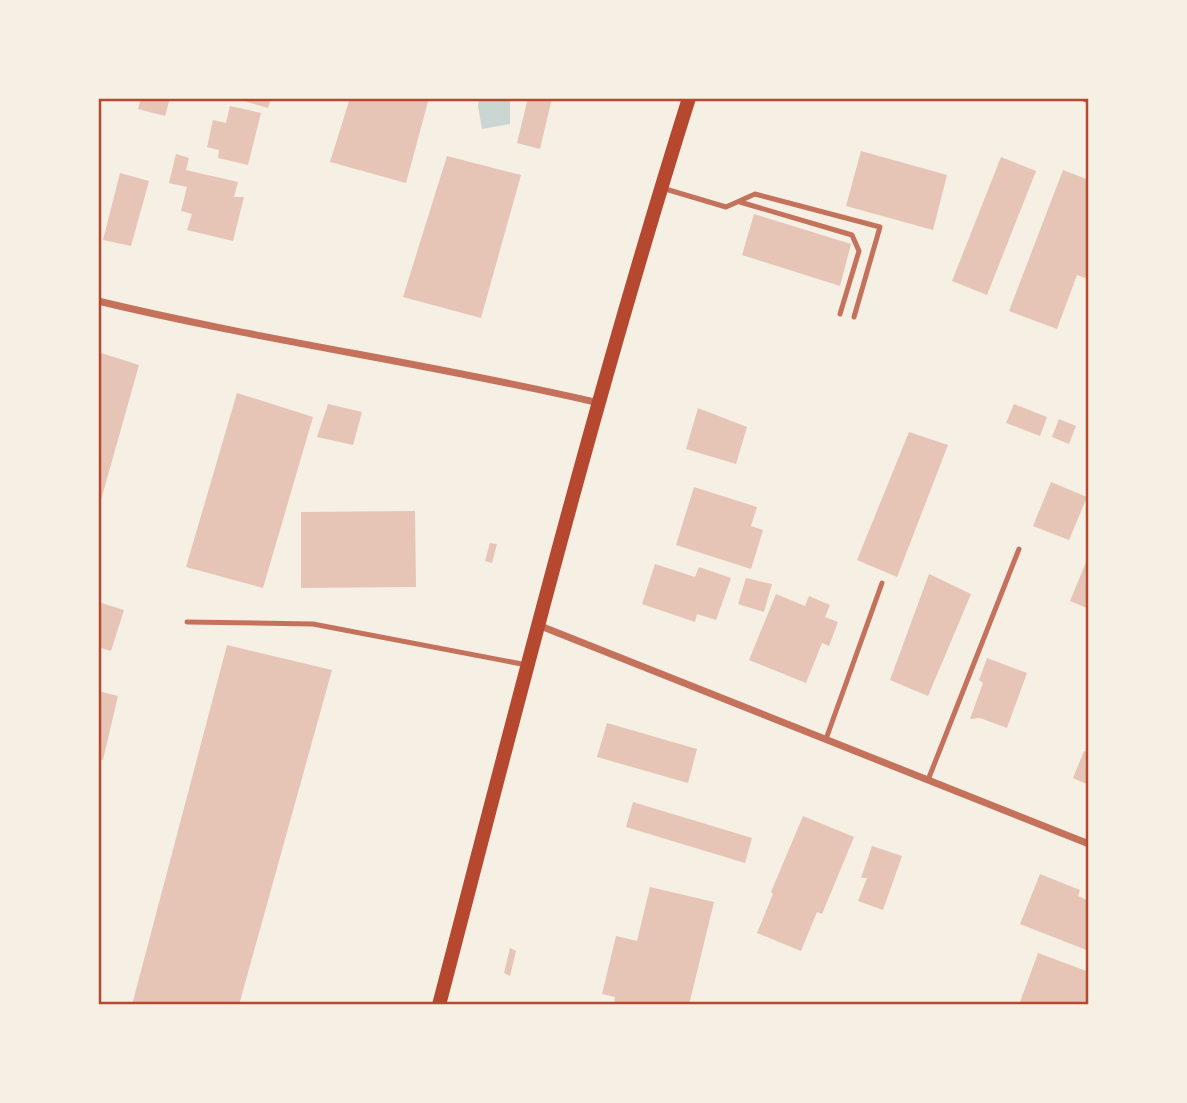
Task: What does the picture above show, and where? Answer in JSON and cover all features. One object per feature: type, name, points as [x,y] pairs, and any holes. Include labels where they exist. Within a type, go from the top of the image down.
[{"type":"main road","points":[[439,1005],[537,625],[689,98]]},
{"type":"street","points":[[98,301],[191,323],[526,385],[599,403]]},
{"type":"street","points":[[537,625],[1089,844]]},
{"type":"lane","points":[[661,188],[726,207],[755,194],[880,227],[854,317]]},
{"type":"lane","points":[[739,201],[852,235],[859,251],[840,314]]},
{"type":"lane","points":[[928,780],[1019,549]]},
{"type":"lane","points":[[826,739],[882,583]]},
{"type":"lane","points":[[187,622],[313,624],[527,665]]},
{"type":"shaded area","points":[[479,98],[510,98],[510,124],[482,129]]},
{"type":"building","points":[[141,98],[170,98],[165,116],[138,109]]},
{"type":"building","points":[[233,98],[271,98],[268,108]]},
{"type":"building","points":[[350,98],[429,98],[406,183],[330,162]]},
{"type":"building","points":[[528,98],[552,98],[540,149],[517,143]]},
{"type":"building","points":[[230,106],[261,113],[248,165],[218,158],[219,150],[207,147],[213,120],[226,123]]},
{"type":"building","points":[[861,151],[947,175],[933,230],[846,206]]},
{"type":"building","points":[[176,154],[189,158],[186,170],[238,182],[234,197],[244,197],[233,241],[187,230],[192,214],[181,211],[187,187],[169,183]]},
{"type":"building","points":[[447,156],[521,175],[481,318],[403,297]]},
{"type":"building","points":[[1001,157],[1036,171],[987,295],[952,281]]},
{"type":"building","points":[[1063,170],[1089,180],[1089,275],[1088,279],[1077,275],[1057,329],[1009,311]]},
{"type":"building","points":[[120,173],[149,181],[131,246],[103,240]]},
{"type":"building","points":[[754,214],[851,244],[840,286],[742,255]]},
{"type":"building","points":[[98,352],[139,365],[99,507],[98,506]]},
{"type":"building","points":[[237,393],[313,417],[263,588],[186,567]]},
{"type":"building","points":[[328,404],[362,412],[353,445],[317,437]]},
{"type":"building","points":[[1014,404],[1047,417],[1040,436],[1006,423]]},
{"type":"building","points":[[698,408],[747,427],[736,464],[686,449]]},
{"type":"building","points":[[1059,419],[1076,426],[1069,444],[1052,437]]},
{"type":"building","points":[[909,432],[948,445],[897,577],[857,560]]},
{"type":"building","points":[[1051,482],[1087,497],[1069,540],[1033,526]]},
{"type":"building","points":[[694,487],[757,507],[751,526],[763,530],[751,569],[676,545]]},
{"type":"building","points":[[415,511],[416,587],[301,588],[301,512]]},
{"type":"building","points":[[490,543],[497,544],[492,563],[485,561]]},
{"type":"building","points":[[1089,555],[1089,609],[1070,601]]},
{"type":"building","points":[[655,564],[695,577],[699,567],[731,578],[716,620],[697,614],[695,622],[642,604]]},
{"type":"building","points":[[929,574],[971,594],[928,696],[890,680]]},
{"type":"building","points":[[746,578],[772,584],[764,612],[738,604]]},
{"type":"building","points":[[776,594],[805,606],[809,596],[830,605],[825,617],[838,622],[829,646],[822,643],[806,683],[749,660]]},
{"type":"building","points":[[98,602],[124,610],[111,651],[101,648],[99,656]]},
{"type":"building","points":[[227,645],[332,670],[239,1005],[132,1005]]},
{"type":"building","points":[[987,658],[1027,673],[1007,728],[980,718],[970,719],[983,683],[979,680]]},
{"type":"building","points":[[98,691],[118,696],[103,760],[98,759]]},
{"type":"building","points":[[607,723],[697,749],[688,783],[597,757]]},
{"type":"building","points":[[1084,751],[1089,753],[1089,785],[1073,778]]},
{"type":"building","points":[[633,802],[752,838],[745,863],[626,827]]},
{"type":"building","points":[[803,816],[854,837],[822,914],[817,912],[801,951],[757,933]]},
{"type":"building","points":[[872,846],[902,856],[883,910],[858,901],[867,878],[861,878]]},
{"type":"building","points":[[1040,874],[1080,890],[1078,896],[1089,901],[1089,951],[1020,924]]},
{"type":"building","points":[[650,887],[714,902],[689,1005],[614,1005],[615,997],[602,994],[616,936],[637,941]]},
{"type":"building","points":[[510,948],[516,951],[510,976],[504,973]]},
{"type":"building","points":[[1038,953],[1089,972],[1089,1005],[1019,1005]]}]
